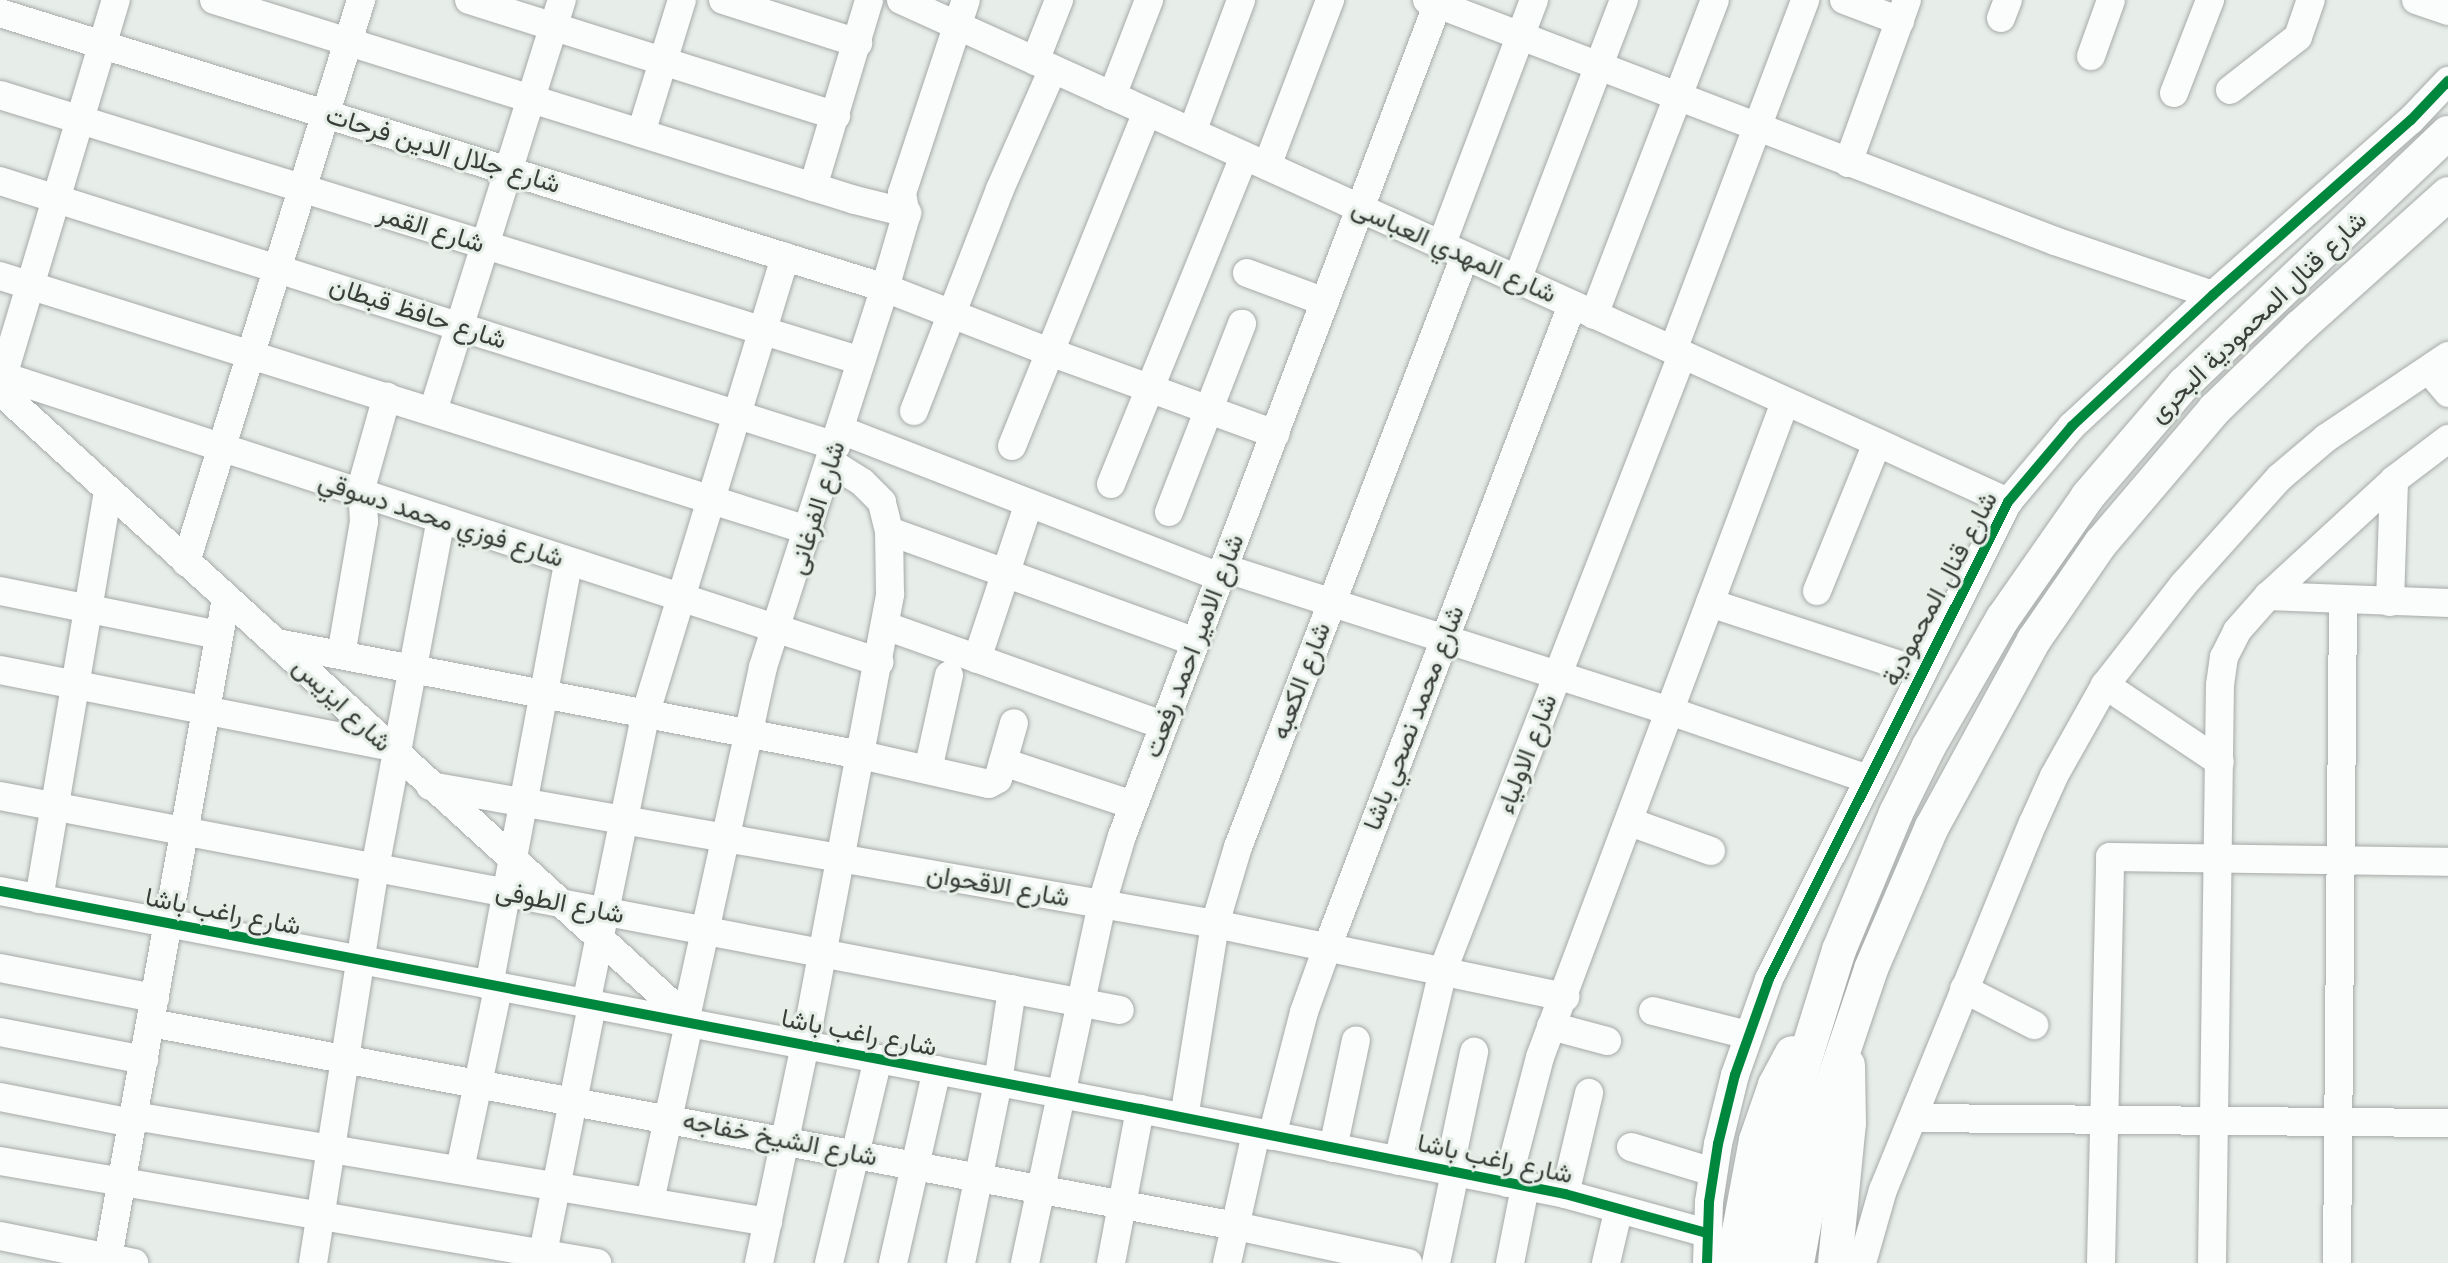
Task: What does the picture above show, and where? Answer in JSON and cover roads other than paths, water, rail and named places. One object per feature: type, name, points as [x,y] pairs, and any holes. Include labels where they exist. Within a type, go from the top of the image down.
[{"type":"main road","name":"شارع قنال المحمودية البحرى","points":[[1815,1020],[1866,881],[1929,746],[2003,618],[2052,545],[2088,496],[2184,384],[2448,133]]},
{"type":"main road","name":"شارع قنال المحمودية البحرى","points":[[1797,1263],[1814,1156],[1846,1041],[1871,969],[1932,827],[2007,685],[2066,591],[2137,497],[2215,409],[2300,327],[2448,194]]},
{"type":"main road","points":[[1733,1263],[1765,1108],[1786,1062],[1815,1020]]},
{"type":"main road","points":[[1766,1263],[1796,1088],[1815,1020]]},
{"type":"main road","points":[[1846,1041],[1858,1262]]},
{"type":"street","points":[[1,385],[116,0]]},
{"type":"street","points":[[214,0],[813,187],[907,213]]},
{"type":"street","points":[[186,562],[361,0]]},
{"type":"street","points":[[469,0],[558,13],[663,61],[836,116]]},
{"type":"street","points":[[641,133],[682,0]]},
{"type":"street","points":[[723,0],[858,43]]},
{"type":"street","points":[[813,187],[869,0]]},
{"type":"street","name":"شارع المهدي العباسى","points":[[901,0],[961,13],[1044,65],[2008,502]]},
{"type":"street","points":[[914,411],[1000,189],[1044,65],[1059,0]]},
{"type":"street","points":[[1112,96],[1149,0]]},
{"type":"street","points":[[1192,132],[1241,0]]},
{"type":"street","points":[[1111,484],[1149,389],[1330,0]]},
{"type":"street","name":"شارع الكعبه","points":[[1184,1118],[1215,924],[1242,834],[1331,602],[1453,251],[1534,0]]},
{"type":"street","points":[[1517,280],[1624,0]]},
{"type":"street","name":"شارع محمد نصحي باشا","points":[[1227,1263],[1264,1134],[1327,948],[1444,639],[1583,310],[1678,97],[1715,0]]},
{"type":"street","name":"شارع الاولياء","points":[[1398,1161],[1443,970],[1558,675],[1805,0]]},
{"type":"street","points":[[1844,0],[1903,10],[1848,163]]},
{"type":"street","points":[[2091,56],[2111,0]]},
{"type":"street","points":[[2174,93],[2210,0]]},
{"type":"street","points":[[2230,90],[2298,37],[2311,0]]},
{"type":"street","points":[[2416,0],[2448,11]]},
{"type":"street","points":[[1435,1],[1848,163],[2055,241],[2213,295]]},
{"type":"street","name":"شارع الامير احمد رفعت","points":[[1025,1263],[1102,903],[1133,805],[1361,209],[1435,1]]},
{"type":"street","name":"شارع جلال الدين فرحات","points":[[0,13],[885,288],[1275,434]]},
{"type":"street","points":[[433,411],[558,13]]},
{"type":"street","name":"شارع الفرغانى","points":[[650,1201],[747,733],[777,628],[885,288],[907,213],[902,193],[961,13]]},
{"type":"street","name":"شارع قنال المحمودية","points":[[1707,1263],[1713,1172],[1748,1035],[1794,925],[2008,502],[2072,426],[2213,295],[2411,120],[2448,81]]},
{"type":"street","name":"شارع القمر","points":[[0,95],[861,361]]},
{"type":"street","points":[[1012,446],[1047,351],[1147,112]]},
{"type":"street","name":"شارع حافظ قبطان","points":[[0,181],[836,446]]},
{"type":"street","points":[[542,1258],[573,1100],[601,924],[646,712],[785,257]]},
{"type":"street","points":[[1247,273],[1325,302]]},
{"type":"street","points":[[0,276],[810,531]]},
{"type":"street","points":[[1169,512],[1242,324]]},
{"type":"street","points":[[1858,1262],[1883,1190],[1915,1118],[1964,989],[2054,776],[2105,685],[2191,575],[2279,478],[2326,438],[2439,363],[2448,393]]},
{"type":"street","name":"شارع فوزي محمد دسوقي","points":[[1,385],[222,448],[879,662]]},
{"type":"street","name":"شارع ايزيس","points":[[1,385],[108,493],[430,786],[561,903],[601,924],[686,1021]]},
{"type":"street","points":[[341,655],[364,522],[362,493],[387,396]]},
{"type":"street","points":[[1510,1263],[1516,1185],[1534,1076],[1785,402]]},
{"type":"street","points":[[2212,1263],[2224,657],[2237,631],[2268,596],[2394,480],[2448,439]]},
{"type":"street","points":[[1817,591],[1877,443]]},
{"type":"street","points":[[836,446],[1029,503],[1222,572],[1331,602],[1670,711],[1868,779]]},
{"type":"street","points":[[759,1263],[805,1045],[886,626],[889,531],[882,502],[862,482],[836,446]]},
{"type":"street","points":[[2390,602],[2394,480]]},
{"type":"street","points":[[39,899],[108,493]]},
{"type":"street","points":[[977,659],[1029,503]]},
{"type":"street","points":[[313,1263],[363,961],[390,750],[412,669],[441,519]]},
{"type":"street","points":[[889,531],[1195,642]]},
{"type":"street","points":[[460,1169],[478,1082],[507,893],[568,562]]},
{"type":"street","points":[[0,591],[219,635]]},
{"type":"street","points":[[2268,596],[2448,603]]},
{"type":"street","points":[[12,1247],[116,1261],[121,1185],[226,598]]},
{"type":"street","points":[[2337,1263],[2343,601]]},
{"type":"street","points":[[1710,603],[1921,672]]},
{"type":"street","points":[[886,626],[1163,725]]},
{"type":"street","points":[[276,643],[646,712],[992,784],[1003,762],[1014,723]]},
{"type":"street","points":[[0,670],[206,709],[390,750]]},
{"type":"street","points":[[928,770],[949,675]]},
{"type":"street","points":[[2105,685],[2220,762]]},
{"type":"street","points":[[1003,762],[1133,805]]},
{"type":"street","name":"شارع الاقحوان","points":[[430,786],[1215,924],[1565,997]]},
{"type":"street","name":"شارع الطوفى","points":[[0,796],[561,903]]},
{"type":"street","points":[[1630,822],[1711,851]]},
{"type":"street","points":[[2101,1263],[2107,864],[2112,855],[2220,860],[2448,862]]},
{"type":"street","name":"شارع راغب باشا","points":[[0,891],[686,1021],[1565,1194],[1618,1212],[1707,1233]]},
{"type":"street","name":"شارع الطوفى","points":[[601,924],[704,930],[1120,1010]]},
{"type":"street","name":"شارع الشيخ خفاجه","points":[[0,968],[347,1058],[1236,1226],[1319,1254],[1408,1263]]},
{"type":"street","points":[[961,1263],[998,1082],[1012,989]]},
{"type":"street","points":[[1964,989],[2034,1025]]},
{"type":"street","points":[[1653,1011],[1748,1035]]},
{"type":"street","points":[[1551,1026],[1607,1041]]},
{"type":"street","points":[[0,1032],[144,1060]]},
{"type":"street","points":[[1333,1148],[1356,1040]]},
{"type":"street","points":[[1436,1263],[1474,1052]]},
{"type":"street","points":[[829,1263],[878,1059]]},
{"type":"street","points":[[893,1263],[937,1070]]},
{"type":"street","points":[[1565,1194],[1589,1093]]},
{"type":"street","points":[[0,1097],[332,1148],[768,1222]]},
{"type":"street","points":[[1111,1263],[1140,1109]]},
{"type":"street","points":[[1915,1118],[2448,1123]]},
{"type":"street","points":[[1631,1147],[1713,1172]]},
{"type":"street","points":[[0,1161],[542,1258],[597,1263]]},
{"type":"street","points":[[1606,1263],[1618,1212]]}]
